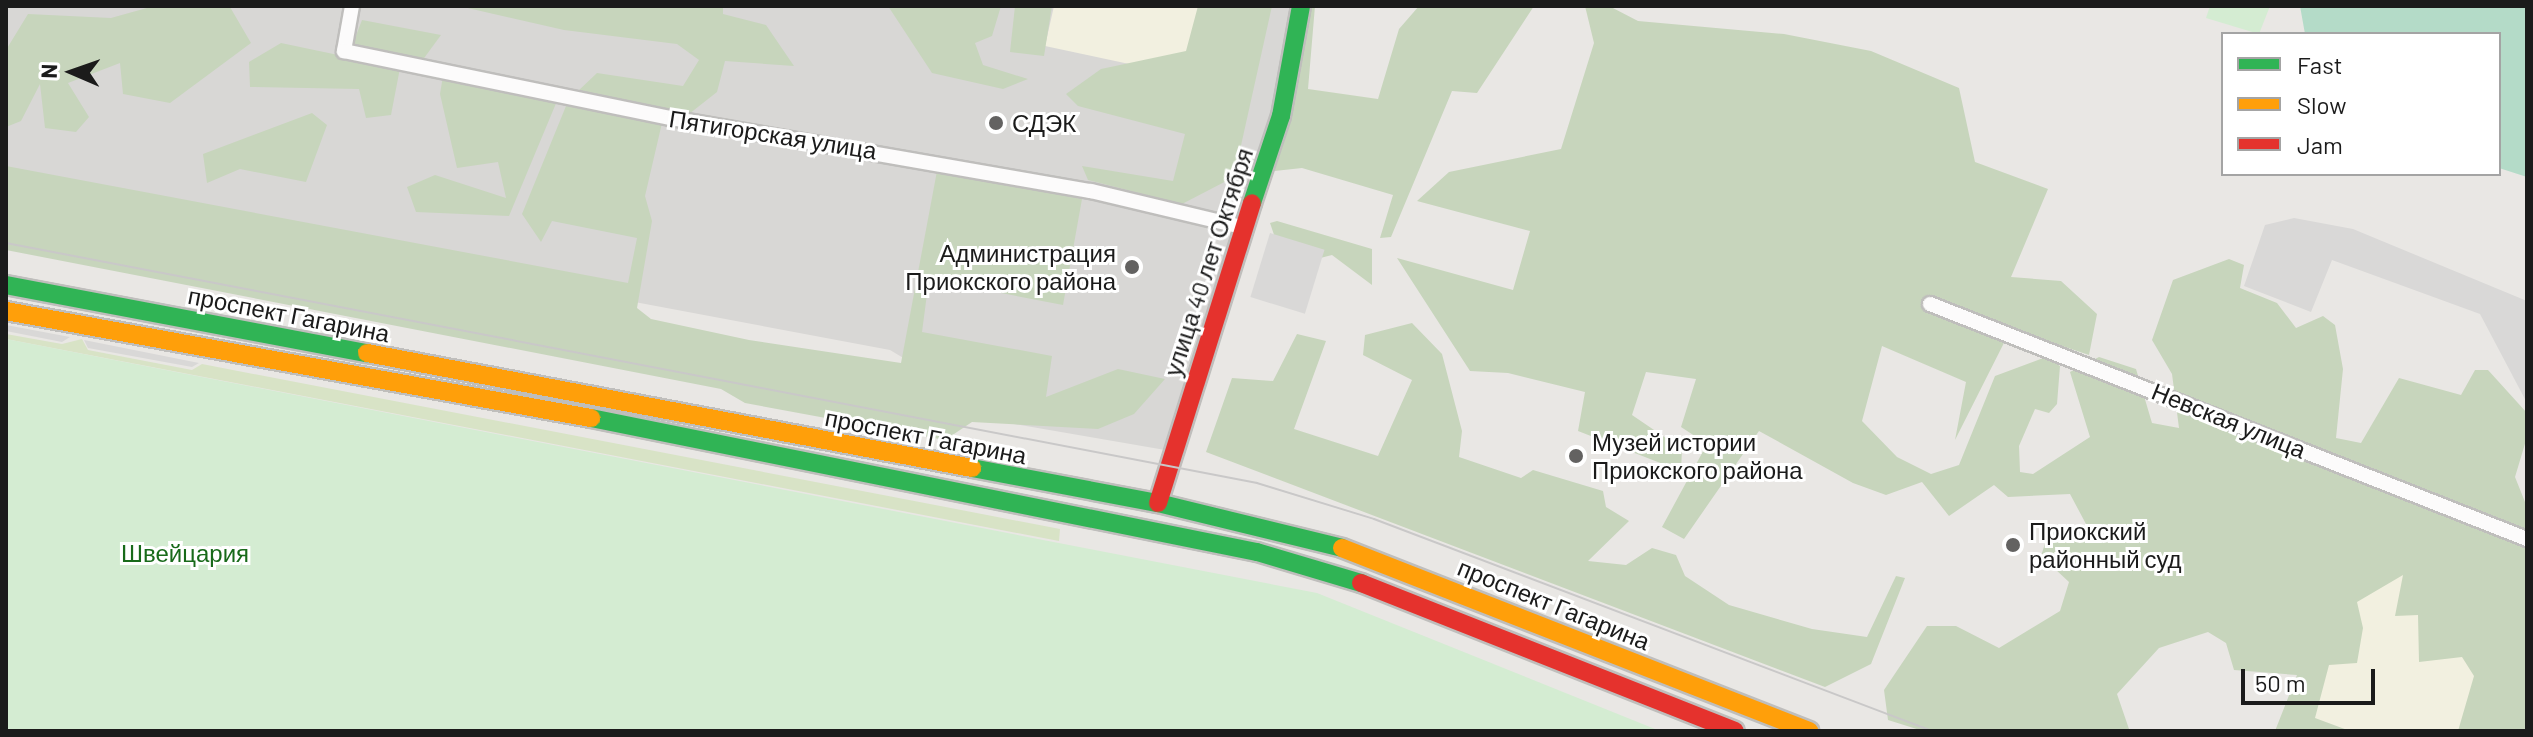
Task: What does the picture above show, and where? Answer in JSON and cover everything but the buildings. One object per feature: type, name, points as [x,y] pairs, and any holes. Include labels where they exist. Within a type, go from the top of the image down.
[{"type":"main road","name":"улица 40 лет Октября","points":[[1153,531],[1167,462],[1281,116],[1301,6]]},
{"type":"main road","name":"проспект Гагарина","points":[[6,285],[1158,503],[1316,538],[1377,558],[1809,731]]},
{"type":"main road","name":"проспект Гагарина","points":[[6,311],[649,429],[1257,552],[1370,586],[1735,731]]},
{"type":"street","name":"Пятигорская улица","points":[[352,6],[344,51],[671,118],[1091,191],[1246,228]]},
{"type":"street","name":"Невская улица","points":[[1930,304],[2527,539]]},
{"type":"shaded area","points":[[6,6],[1301,6],[1281,116],[1171,451],[1014,424],[890,350],[6,184]]},
{"type":"shaded area","points":[[1054,6],[1253,6],[1237,87],[1045,46]]},
{"type":"shaded area","points":[[2294,218],[2353,229],[2527,301],[2527,403],[2480,314],[2332,260],[2311,312],[2244,286],[2265,225]]},
{"type":"shaded area","points":[[1270,233],[1325,250],[1305,314],[1250,297]]},
{"type":"shaded area","points":[[6,325],[70,337],[62,342],[6,331]]},
{"type":"shaded area","points":[[84,340],[199,363],[192,367],[88,348]]},
{"type":"shaded area","points":[[2351,559],[2527,610],[2492,731],[2296,731]]},
{"type":"green space","points":[[154,6],[230,7],[251,43],[170,103],[123,94],[120,63],[68,83],[89,117],[76,132],[45,128],[40,84],[21,121],[6,127],[6,50],[28,14],[111,18]]},
{"type":"green space","points":[[459,6],[723,6],[723,14],[766,25],[794,66],[725,61],[717,92],[689,114],[577,92],[597,73],[683,86],[699,60],[677,44],[564,30]]},
{"type":"green space","points":[[888,6],[1001,6],[992,36],[975,43],[983,65],[1028,79],[1003,89],[932,73]]},
{"type":"green space","points":[[1015,6],[1052,6],[1044,56],[1010,52]]},
{"type":"green space","points":[[1198,6],[1272,6],[1234,177],[1182,204],[1088,180],[1082,166],[1173,181],[1185,134],[1078,106],[1066,94],[1101,69],[1186,51]]},
{"type":"green space","points":[[1307,6],[1315,6],[1308,89],[1378,99],[1399,29],[1419,6],[1534,6],[1477,93],[1452,91],[1391,237],[1380,238],[1393,195],[1302,168],[1266,172]]},
{"type":"green space","points":[[1585,6],[1609,6],[1638,21],[1784,34],[1871,51],[1959,88],[1975,162],[2048,189],[2011,277],[2061,281],[2097,314],[2089,355],[2011,329],[1955,440],[1966,382],[1882,346],[1862,421],[1897,457],[1931,474],[1959,465],[1995,376],[2046,357],[2060,366],[2057,404],[2049,413],[2035,409],[2019,446],[2020,472],[2033,474],[2090,437],[2070,372],[2099,357],[2136,369],[2152,423],[2179,428],[2172,374],[2152,340],[2173,280],[2229,259],[2244,265],[2240,288],[2277,303],[2296,328],[2323,316],[2335,325],[2343,369],[2336,438],[2361,443],[2399,378],[2461,395],[2475,370],[2488,370],[2527,413],[2527,437],[2515,477],[2527,507],[2527,731],[2458,731],[2474,676],[2462,657],[2419,662],[2418,615],[2395,616],[2403,575],[2357,602],[2363,628],[2357,663],[2329,665],[2315,718],[2350,731],[2275,731],[2297,675],[2234,670],[2226,643],[2208,632],[2159,648],[2117,694],[2129,729],[2134,731],[1923,731],[1888,720],[1884,690],[1927,626],[1956,626],[1999,648],[2060,611],[2069,582],[2041,556],[2049,531],[2094,539],[2070,494],[2008,497],[1994,485],[1949,516],[1922,482],[1886,495],[1853,483],[1759,431],[1684,539],[1662,527],[1707,444],[1681,427],[1696,379],[1646,372],[1632,415],[1682,449],[1681,471],[1578,431],[1585,392],[1508,373],[1470,371],[1397,258],[1513,290],[1530,231],[1417,201],[1449,172],[1561,149],[1594,43]]},
{"type":"green space","points":[[2210,6],[2270,6],[2260,32],[2206,18]]},
{"type":"green space","points":[[2300,6],[2527,6],[2527,177],[2501,169],[2501,32],[2305,32]]},
{"type":"green space","points":[[362,20],[441,35],[419,65],[352,46]]},
{"type":"green space","points":[[281,43],[400,68],[391,115],[366,118],[359,89],[250,87],[249,62]]},
{"type":"green space","points":[[443,76],[557,101],[509,216],[416,212],[407,187],[435,175],[506,198],[498,162],[457,168],[440,94]]},
{"type":"green space","points":[[566,106],[662,123],[645,196],[652,221],[637,308],[651,319],[749,340],[901,363],[937,171],[1082,199],[1063,305],[929,279],[922,332],[1052,356],[1046,397],[1118,369],[1165,379],[1134,414],[1098,429],[972,422],[945,440],[745,403],[721,389],[6,250],[6,166],[628,283],[637,238],[552,221],[541,242],[522,214]]},
{"type":"green space","points":[[312,113],[327,125],[306,182],[240,169],[207,183],[203,154]]},
{"type":"green space","points":[[1277,221],[1372,249],[1372,285],[1332,255],[1285,267],[1270,223]]},
{"type":"green space","points":[[1412,323],[1442,354],[1462,431],[1459,457],[1521,478],[1533,470],[1603,491],[1606,507],[1629,521],[1588,561],[1626,565],[1652,548],[1676,555],[1685,576],[1729,605],[1812,629],[1867,637],[1896,576],[1905,578],[1871,664],[1825,687],[1206,452],[1232,378],[1273,381],[1297,334],[1326,341],[1294,429],[1378,456],[1412,380],[1363,355],[1365,335]]},
{"type":"green space","points":[[6,334],[62,344],[82,339],[88,350],[192,370],[202,364],[1060,529],[1059,541],[6,339]]},
{"type":"green space","name":"Швейцария","points":[[6,339],[1317,593],[1660,731],[6,731]]},
{"type":"tram line","points":[[6,243],[1257,483],[1374,519],[1932,731]]},
{"type":"traffic: fast","points":[[1252,203],[1281,116],[1301,6]]},
{"type":"traffic: fast","points":[[6,285],[367,353]]},
{"type":"traffic: fast","points":[[591,418],[1257,552],[1361,583]]},
{"type":"traffic: fast","points":[[972,468],[1158,503],[1342,548]]},
{"type":"traffic: slow","points":[[6,311],[591,418]]},
{"type":"traffic: slow","points":[[367,353],[972,468]]},
{"type":"traffic: slow","points":[[1342,548],[1809,731]]},
{"type":"traffic: jam","points":[[1158,503],[1252,203]]},
{"type":"traffic: jam","points":[[1361,583],[1735,731]]},
{"type":"place","name":"СДЭК","points":[[996,123]]},
{"type":"place","name":"Администрация Приокского района","points":[[1132,267]]},
{"type":"place","name":"Музей истории Приокского района","points":[[1576,456]]},
{"type":"place","name":"Приокский районный суд","points":[[2013,545]]}]
